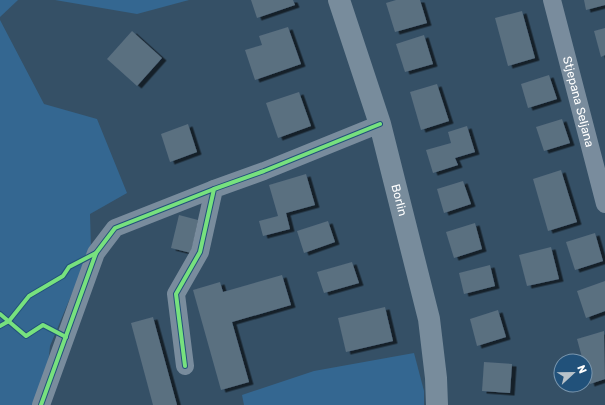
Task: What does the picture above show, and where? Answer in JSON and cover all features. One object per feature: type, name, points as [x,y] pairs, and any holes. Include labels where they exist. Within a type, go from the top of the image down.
[{"type":"main road","name":"Borlin","points":[[339,0],[380,124],[429,319],[436,378],[437,405]]},
{"type":"street","name":"Stjepana Seljana","points":[[552,0],[605,204]]},
{"type":"street","points":[[41,405],[96,253],[115,228],[264,171],[380,124]]},
{"type":"street","points":[[185,366],[176,294],[200,252],[214,189]]},
{"type":"shaded area","points":[[0,0],[18,0],[0,17]]},
{"type":"shaded area","points":[[55,0],[189,0],[137,14]]},
{"type":"shaded area","points":[[0,20],[44,104],[97,119],[127,193],[90,214],[91,248],[50,346],[45,391],[39,405],[0,405]]},
{"type":"shaded area","points":[[414,353],[424,391],[424,405],[244,405],[242,395],[314,371]]},
{"type":"building","points":[[251,0],[293,0],[295,5],[257,18]]},
{"type":"building","points":[[396,0],[420,0],[427,23],[395,32],[386,3]]},
{"type":"building","points":[[584,0],[605,0],[605,5],[586,10]]},
{"type":"building","points":[[522,11],[535,58],[508,66],[495,18]]},
{"type":"building","points":[[288,27],[301,64],[255,80],[245,50],[262,45],[259,36]]},
{"type":"building","points":[[605,28],[605,55],[601,57],[594,31]]},
{"type":"building","points":[[132,31],[162,58],[137,86],[107,59]]},
{"type":"building","points":[[424,35],[433,64],[405,72],[396,44]]},
{"type":"building","points":[[549,75],[557,99],[528,108],[521,84]]},
{"type":"building","points":[[437,84],[449,121],[421,130],[410,92]]},
{"type":"building","points":[[299,92],[311,126],[278,138],[266,103]]},
{"type":"building","points":[[562,119],[570,143],[544,151],[536,127]]},
{"type":"building","points":[[188,124],[197,152],[170,162],[161,134]]},
{"type":"building","points":[[467,126],[475,152],[455,158],[458,165],[433,173],[426,150],[451,143],[448,132]]},
{"type":"building","points":[[561,170],[577,222],[548,231],[533,179]]},
{"type":"building","points":[[306,174],[315,205],[286,213],[290,229],[263,236],[259,221],[278,216],[269,185]]},
{"type":"building","points":[[463,181],[471,204],[444,213],[437,189]]},
{"type":"building","points":[[179,215],[198,220],[191,253],[171,248]]},
{"type":"building","points":[[328,221],[335,242],[304,253],[297,231]]},
{"type":"building","points":[[475,223],[482,249],[454,258],[446,232]]},
{"type":"building","points":[[595,233],[603,261],[575,270],[566,242]]},
{"type":"building","points":[[551,247],[559,279],[527,286],[519,255]]},
{"type":"building","points":[[352,262],[359,283],[324,293],[317,272]]},
{"type":"building","points":[[490,265],[495,286],[464,294],[459,273]]},
{"type":"building","points":[[282,275],[291,305],[232,322],[249,382],[221,390],[193,290],[220,282],[223,292]]},
{"type":"building","points":[[605,281],[605,311],[586,318],[577,291]]},
{"type":"building","points":[[385,307],[393,341],[346,352],[338,318]]},
{"type":"building","points":[[498,310],[506,337],[477,346],[470,319]]},
{"type":"building","points":[[153,317],[177,405],[153,405],[131,323]]},
{"type":"building","points":[[604,331],[605,379],[593,383],[593,353],[581,353],[577,339]]},
{"type":"building","points":[[484,362],[512,364],[510,393],[482,391]]},
{"type":"cycle path","points":[[185,366],[176,294],[200,252],[214,189],[264,171],[380,124]]},
{"type":"cycle path","points":[[41,405],[96,253],[115,228],[214,189]]},
{"type":"cycle path","points":[[0,326],[9,321],[29,296],[63,276],[69,267],[96,253]]},
{"type":"cycle path","points":[[0,314],[26,336],[43,325],[66,337]]}]
